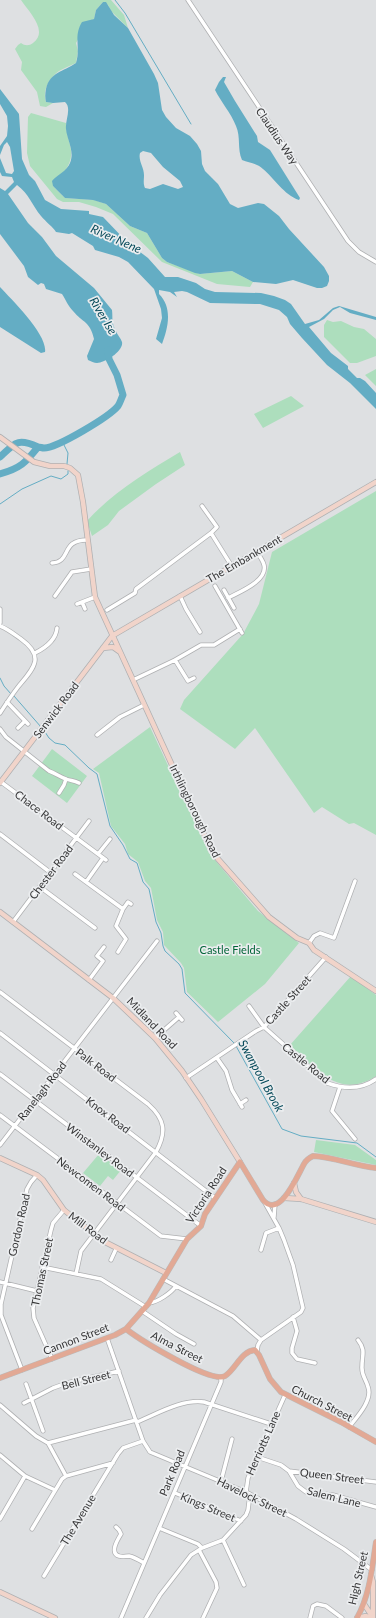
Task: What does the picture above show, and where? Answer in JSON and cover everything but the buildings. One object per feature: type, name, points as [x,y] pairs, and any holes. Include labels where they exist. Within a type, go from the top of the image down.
[{"type":"main road","name":"Irthlingborough Road","points":[[1,437],[34,462],[50,466],[64,466],[70,468],[78,475],[83,502],[95,597],[211,849],[269,917],[297,938],[309,943],[314,950],[376,991]]},
{"type":"main road","name":"The Embankment","points":[[112,636],[231,565],[376,482]]},
{"type":"main road","name":"Senwick Road","points":[[1,782],[112,636]]},
{"type":"main road","points":[[103,648],[112,647],[121,653]]},
{"type":"main road","name":"Midland Road","points":[[0,912],[113,998],[155,1038],[186,1078],[265,1203]]},
{"type":"main road","points":[[265,1203],[275,1204],[284,1198],[289,1192],[305,1162],[313,1156],[320,1156],[350,1164],[376,1168]]},
{"type":"main road","name":"Mill Road","points":[[0,1158],[37,1175],[43,1180],[64,1210],[94,1234],[116,1249],[166,1273]]},
{"type":"main road","name":"Victoria Road","points":[[163,1279],[187,1239],[201,1226],[205,1214],[240,1162]]},
{"type":"main road","points":[[294,1182],[296,1192],[301,1199]]},
{"type":"main road","points":[[284,1198],[301,1199],[376,1222]]},
{"type":"main road","name":"Cannon Street","points":[[0,1378],[126,1330],[148,1305],[163,1279]]},
{"type":"main road","name":"Alma Street","points":[[126,1330],[163,1354],[207,1373],[222,1377]]},
{"type":"main road","name":"Park Road","points":[[222,1377],[226,1375],[242,1357],[251,1350],[257,1351]]},
{"type":"main road","name":"Church Street","points":[[257,1351],[270,1380],[276,1388],[285,1395],[350,1427],[376,1442]]},
{"type":"main road","name":"High Street","points":[[357,1618],[364,1604],[375,1559],[376,1542]]},
{"type":"main road","points":[[371,1573],[373,1582],[374,1618]]},
{"type":"main road","points":[[0,1592],[55,1618]]},
{"type":"main road","points":[[364,1604],[374,1618]]},
{"type":"main road","points":[[357,1618],[366,1616],[370,1618]]},
{"type":"street","name":"Claudius Way","points":[[188,0],[348,241],[358,252],[376,262]]},
{"type":"street","points":[[107,610],[135,593],[136,589],[212,533],[217,527],[202,506]]},
{"type":"street","points":[[212,533],[231,565]]},
{"type":"street","points":[[52,563],[57,562],[63,557],[74,542],[87,540]]},
{"type":"street","points":[[228,598],[261,578],[264,572],[264,565],[256,551]]},
{"type":"street","points":[[56,596],[72,572],[91,569]]},
{"type":"street","points":[[133,680],[175,660],[201,645],[214,645],[241,631],[215,586]]},
{"type":"street","points":[[224,590],[234,608]]},
{"type":"street","points":[[180,596],[200,632]]},
{"type":"street","points":[[77,604],[95,597]]},
{"type":"street","points":[[82,602],[85,609]]},
{"type":"street","points":[[0,609],[0,623]]},
{"type":"street","points":[[0,626],[8,629],[25,642],[35,653],[34,667],[0,713]]},
{"type":"street","points":[[35,653],[46,647],[57,633],[57,628]]},
{"type":"street","points":[[57,633],[61,635]]},
{"type":"street","points":[[175,660],[188,681],[194,678]]},
{"type":"street","points":[[8,701],[26,723],[18,728]]},
{"type":"street","points":[[97,735],[120,717],[144,705]]},
{"type":"street","points":[[0,730],[6,737],[49,771],[66,780],[74,780],[79,783]]},
{"type":"street","points":[[58,794],[66,780]]},
{"type":"street","name":"Chace Road","points":[[1,782],[105,859],[86,882]]},
{"type":"street","name":"Chester Road","points":[[13,922],[89,821]]},
{"type":"street","points":[[0,834],[50,872]]},
{"type":"street","points":[[98,854],[110,839]]},
{"type":"street","points":[[75,874],[123,909]]},
{"type":"street","points":[[309,943],[314,936],[320,933],[334,938],[355,880]]},
{"type":"street","points":[[40,887],[95,928]]},
{"type":"street","points":[[118,952],[126,941],[124,936],[116,927],[123,909],[128,902],[130,904]]},
{"type":"street","name":"Ranelagh Road","points":[[0,1145],[157,941]]},
{"type":"street","points":[[89,980],[103,961],[97,956],[104,946]]},
{"type":"street","name":"Castle Street","points":[[186,1078],[264,1028],[326,957]]},
{"type":"street","name":"Palk Road","points":[[0,992],[148,1104],[161,1119],[164,1131],[156,1152],[80,1251],[76,1274]]},
{"type":"street","name":"Castle Road","points":[[249,1006],[264,1028],[327,1083],[355,1088],[376,1079]]},
{"type":"street","points":[[176,1013],[182,1020]]},
{"type":"street","points":[[155,1038],[179,1017]]},
{"type":"street","name":"Knox Road","points":[[0,1033],[215,1198]]},
{"type":"street","points":[[217,1058],[226,1071],[232,1090],[241,1105],[246,1100]]},
{"type":"street","name":"Winstanley Road","points":[[0,1074],[201,1226]]},
{"type":"street","points":[[340,1086],[332,1111],[355,1139]]},
{"type":"street","name":"Newcomen Road","points":[[0,1114],[161,1236],[187,1239]]},
{"type":"street","name":"Gordon Road","points":[[22,1370],[1,1315],[1,1304],[27,1189],[37,1175]]},
{"type":"street","name":"Midland Road","points":[[265,1203],[280,1228],[292,1261],[303,1304],[303,1310],[293,1317]]},
{"type":"street","points":[[274,1218],[275,1204]]},
{"type":"street","name":"Thomas Street","points":[[52,1359],[34,1318],[33,1308],[53,1223],[64,1210]]},
{"type":"street","points":[[261,1250],[266,1233],[280,1228]]},
{"type":"street","points":[[111,1260],[116,1249]]},
{"type":"street","points":[[42,1267],[106,1282],[148,1305]]},
{"type":"street","points":[[163,1279],[233,1316],[261,1340]]},
{"type":"street","points":[[0,1282],[36,1291]]},
{"type":"street","name":"Cannon Street","points":[[148,1305],[173,1290],[176,1286]]},
{"type":"street","points":[[142,1311],[176,1334],[194,1344]]},
{"type":"street","points":[[257,1351],[261,1340],[293,1317],[297,1332],[292,1353],[297,1359],[315,1363]]},
{"type":"street","points":[[107,1338],[143,1441]]},
{"type":"street","points":[[350,1427],[363,1408],[370,1392],[362,1373],[363,1350],[358,1340]]},
{"type":"street","name":"Bell Street","points":[[24,1404],[53,1388],[67,1383],[119,1371]]},
{"type":"street","name":"Park Road","points":[[120,1618],[175,1493],[212,1405],[222,1377]]},
{"type":"street","points":[[26,1384],[43,1431]]},
{"type":"street","name":"Herriotts Lane","points":[[246,1492],[248,1478],[285,1395]]},
{"type":"street","points":[[48,1443],[137,1421],[184,1403],[196,1401],[204,1402],[271,1424]]},
{"type":"street","points":[[0,1404],[40,1439],[48,1443],[66,1476]]},
{"type":"street","points":[[221,1481],[232,1439]]},
{"type":"street","name":"Havelock Street","points":[[143,1441],[150,1452],[246,1492],[296,1519],[344,1549],[371,1573]]},
{"type":"street","name":"The Avenue","points":[[44,1576],[118,1454],[123,1448],[143,1441]]},
{"type":"street","points":[[0,1455],[25,1476],[55,1490]]},
{"type":"street","name":"Salem Lane","points":[[257,1457],[281,1465],[288,1471],[298,1486],[306,1492],[333,1495],[376,1507]]},
{"type":"street","points":[[32,1529],[62,1479],[66,1476],[113,1463]]},
{"type":"street","name":"Queen Street","points":[[288,1471],[376,1482]]},
{"type":"street","points":[[0,1519],[25,1476]]},
{"type":"street","name":"Kings Street","points":[[175,1493],[241,1520]]},
{"type":"street","points":[[146,1618],[160,1594],[191,1555],[222,1540],[241,1520],[248,1510],[250,1494]]},
{"type":"street","points":[[116,1527],[121,1534],[114,1550],[116,1554],[119,1556],[128,1556],[144,1563]]},
{"type":"street","points":[[159,1528],[198,1544],[201,1549],[216,1582],[216,1588],[203,1618]]},
{"type":"street","points":[[222,1540],[244,1585]]},
{"type":"street","points":[[310,1618],[313,1606],[318,1604],[326,1606],[342,1618]]},
{"type":"green space","points":[[21,0],[111,0],[124,15],[128,28],[111,11],[108,5],[103,2],[96,10],[94,19],[89,21],[76,43],[78,51],[76,63],[59,71],[52,77],[47,85],[45,94],[46,102],[53,103],[46,107],[40,106],[37,92],[21,70],[22,62],[15,49],[21,43],[24,45],[30,45],[33,43],[39,33],[33,16]]},
{"type":"green space","points":[[31,113],[66,123],[71,157],[64,172],[53,186],[65,198],[94,200],[106,204],[130,226],[147,233],[162,258],[167,262],[200,274],[232,271],[253,282],[250,287],[217,284],[162,262],[113,214],[79,202],[63,202],[57,199],[30,166],[27,153],[28,117]]},
{"type":"green space","points":[[327,320],[333,322],[341,321],[354,327],[364,329],[376,339],[376,356],[357,363],[350,363],[324,337],[324,325]]},
{"type":"green space","points":[[376,369],[376,386],[365,375]]},
{"type":"green space","points":[[291,396],[304,406],[263,428],[254,414]]},
{"type":"green space","points":[[180,452],[185,465],[119,511],[108,525],[92,536],[87,521],[97,511],[131,483]]},
{"type":"green space","points":[[376,491],[376,835],[354,823],[349,824],[322,807],[314,813],[255,728],[235,749],[180,709],[184,700],[243,634],[259,604],[272,552]]},
{"type":"green space","name":"Castle Fields","points":[[150,727],[209,853],[258,911],[299,943],[265,984],[218,1022],[187,992],[184,968],[164,945],[163,932],[157,920],[151,888],[145,881],[138,862],[128,854],[125,844],[111,826],[99,773],[93,769]]},
{"type":"green space","points":[[52,749],[87,776],[67,803],[32,776]]},
{"type":"green space","points":[[351,976],[376,995],[376,1076],[363,1083],[351,1085],[340,1083],[319,1072],[290,1045]]},
{"type":"green space","points":[[316,1140],[355,1145],[376,1160],[376,1165],[314,1152]]},
{"type":"green space","points":[[99,1154],[121,1170],[113,1180],[108,1176],[100,1186],[83,1173]]},
{"type":"water","points":[[103,2],[106,2],[114,15],[128,28],[158,83],[162,110],[166,117],[176,128],[190,136],[197,144],[201,151],[202,164],[205,171],[218,184],[230,204],[238,208],[258,203],[264,204],[279,216],[324,267],[329,276],[327,286],[317,288],[293,280],[276,284],[253,282],[232,271],[200,274],[195,273],[167,262],[162,258],[147,233],[130,226],[106,204],[93,200],[65,198],[53,186],[52,181],[69,166],[72,154],[66,129],[68,107],[65,102],[46,102],[46,89],[48,83],[54,76],[76,63],[79,27],[82,22],[94,19],[96,10]],"holes":[[[143,151],[151,153],[163,167],[180,181],[183,187],[178,189],[163,184],[150,189],[145,188],[144,172],[140,159],[140,153]]]},
{"type":"water","points":[[223,77],[226,77],[224,82],[257,136],[258,142],[270,150],[300,198],[299,200],[284,190],[261,167],[242,160],[236,126],[215,90]]},
{"type":"water","name":"River Nene","points":[[0,89],[19,114],[22,159],[29,175],[35,181],[45,200],[61,209],[89,211],[89,214],[103,217],[127,242],[148,258],[165,277],[178,277],[196,283],[205,289],[215,292],[261,293],[274,296],[291,304],[305,324],[319,320],[333,308],[339,306],[376,317],[376,320],[350,313],[340,307],[333,310],[324,319],[309,327],[331,353],[348,366],[348,369],[357,378],[365,381],[376,393],[376,409],[350,383],[327,365],[290,324],[287,317],[279,310],[260,304],[210,303],[187,292],[174,292],[177,297],[170,292],[159,290],[159,294],[166,305],[168,312],[166,331],[162,344],[156,339],[162,318],[161,309],[154,289],[128,262],[119,257],[95,250],[93,246],[72,233],[56,232],[41,216],[21,188],[17,185],[8,194],[28,223],[42,237],[56,256],[94,288],[112,310],[113,325],[122,342],[122,345],[117,353],[105,361],[97,363],[88,360],[87,356],[94,339],[88,325],[71,309],[62,294],[46,289],[44,284],[41,283],[38,285],[28,277],[24,266],[0,234],[0,188],[5,191],[14,182],[12,177],[2,176],[0,172],[0,158],[6,173],[12,174],[14,171],[10,147],[7,142],[4,145],[0,155],[0,146],[7,136],[8,126],[7,116],[0,104]]},
{"type":"water","points":[[0,287],[35,327],[41,336],[45,352],[41,353],[0,327]]},
{"type":"waterway","points":[[115,0],[125,13],[191,124]]},
{"type":"waterway","name":"River Ise","points":[[0,474],[18,467],[30,457],[38,447],[51,447],[71,438],[113,411],[118,406],[123,395],[117,375],[109,359],[108,350]]},
{"type":"waterway","name":"Swanpool Brook","points":[[62,441],[68,453],[67,464]]},
{"type":"waterway","name":"River Ise","points":[[0,457],[14,445],[21,442],[38,447]]},
{"type":"waterway","name":"Swanpool Brook","points":[[0,504],[22,489],[51,476],[61,479],[68,474],[68,471]]},
{"type":"waterway","name":"Swanpool Brook","points":[[0,678],[4,686],[11,694]]},
{"type":"waterway","name":"Swanpool Brook","points":[[14,696],[41,727]]},
{"type":"waterway","name":"Swanpool Brook","points":[[43,729],[49,738],[55,743],[65,745],[97,774],[110,826],[123,845],[130,859],[137,863],[143,882],[149,889],[163,946],[165,951],[179,964],[182,969],[185,993],[234,1043]]},
{"type":"waterway","name":"Swanpool Brook","points":[[236,1046],[282,1129],[301,1136],[357,1143],[376,1157]]}]
